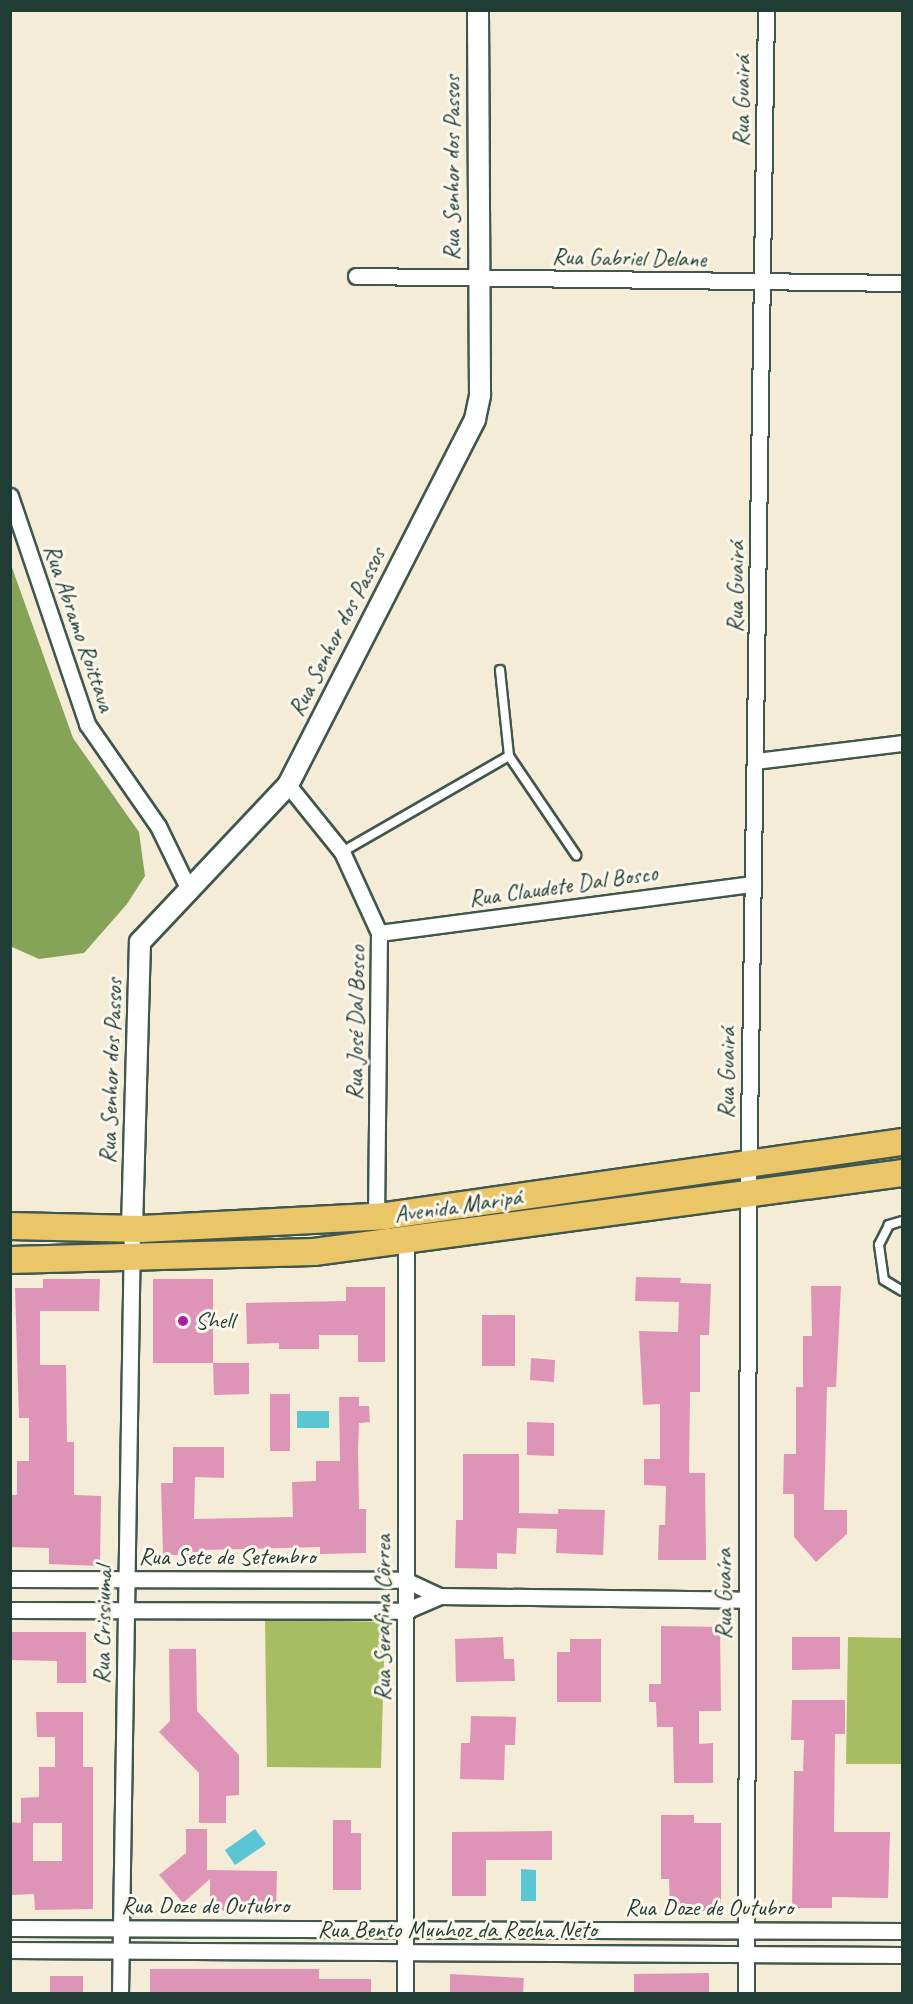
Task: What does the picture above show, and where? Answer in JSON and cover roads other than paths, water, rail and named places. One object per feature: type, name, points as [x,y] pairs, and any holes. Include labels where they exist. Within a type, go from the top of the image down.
[{"type":"main road","name":"Avenida Maripá","points":[[10,1226],[132,1228],[312,1223],[418,1212],[903,1142]]},
{"type":"main road","name":"Avenida Maripá","points":[[10,1260],[314,1252],[418,1240],[903,1173]]},
{"type":"main road","points":[[418,1212],[421,1230],[418,1240]]},
{"type":"main road","points":[[376,1216],[383,1226],[383,1236],[376,1245]]},
{"type":"main road","points":[[132,1228],[146,1236],[131,1257],[116,1249],[117,1237],[132,1228]]},
{"type":"street","name":"Rua Senhor dos Passos","points":[[132,1228],[140,942],[190,892],[288,785],[475,419],[480,395],[477,279],[478,10]]},
{"type":"street","name":"Rua Guairá","points":[[748,1194],[766,10]]},
{"type":"street","name":"Rua Gabriel Delane","points":[[356,276],[762,283],[903,283]]},
{"type":"street","name":"Rua Abramo Roittava","points":[[10,496],[87,724],[158,826],[190,892]]},
{"type":"street","points":[[756,761],[903,743]]},
{"type":"street","name":"Rua José Dal Bosco","points":[[288,785],[342,852],[379,933],[376,1216]]},
{"type":"street","name":"Rua Claudete Dal Bosco","points":[[379,933],[753,884]]},
{"type":"street","name":"Rua Guaíra","points":[[746,1994],[748,1194]]},
{"type":"street","name":"Rua Serafina Côrrea","points":[[405,1994],[405,1580],[418,1240]]},
{"type":"street","name":"Rua Crissiumal","points":[[120,1994],[131,1257]]},
{"type":"street","name":"Rua Sete de Setembro","points":[[10,1579],[405,1580],[440,1596],[747,1600]]},
{"type":"street","name":"Rua Sete de Setembro","points":[[10,1610],[405,1611],[440,1596]]},
{"type":"street","name":"Rua Doze de Outubro","points":[[10,1928],[903,1931]]},
{"type":"street","name":"Rua Bento Munhoz da Rocha Neto","points":[[10,1950],[903,1955]]},
{"type":"lane","points":[[500,670],[508,756],[576,855]]},
{"type":"lane","points":[[342,852],[508,756]]},
{"type":"lane","points":[[903,1221],[889,1225],[879,1245],[884,1280],[903,1292]]},
{"type":"water","points":[[297,1411],[329,1411],[329,1428],[297,1428]]},
{"type":"water","points":[[255,1829],[266,1844],[235,1865],[225,1850]]},
{"type":"water","points":[[521,1869],[536,1870],[536,1901],[521,1901]]},
{"type":"place","name":"Shell","points":[[183,1321]]}]
